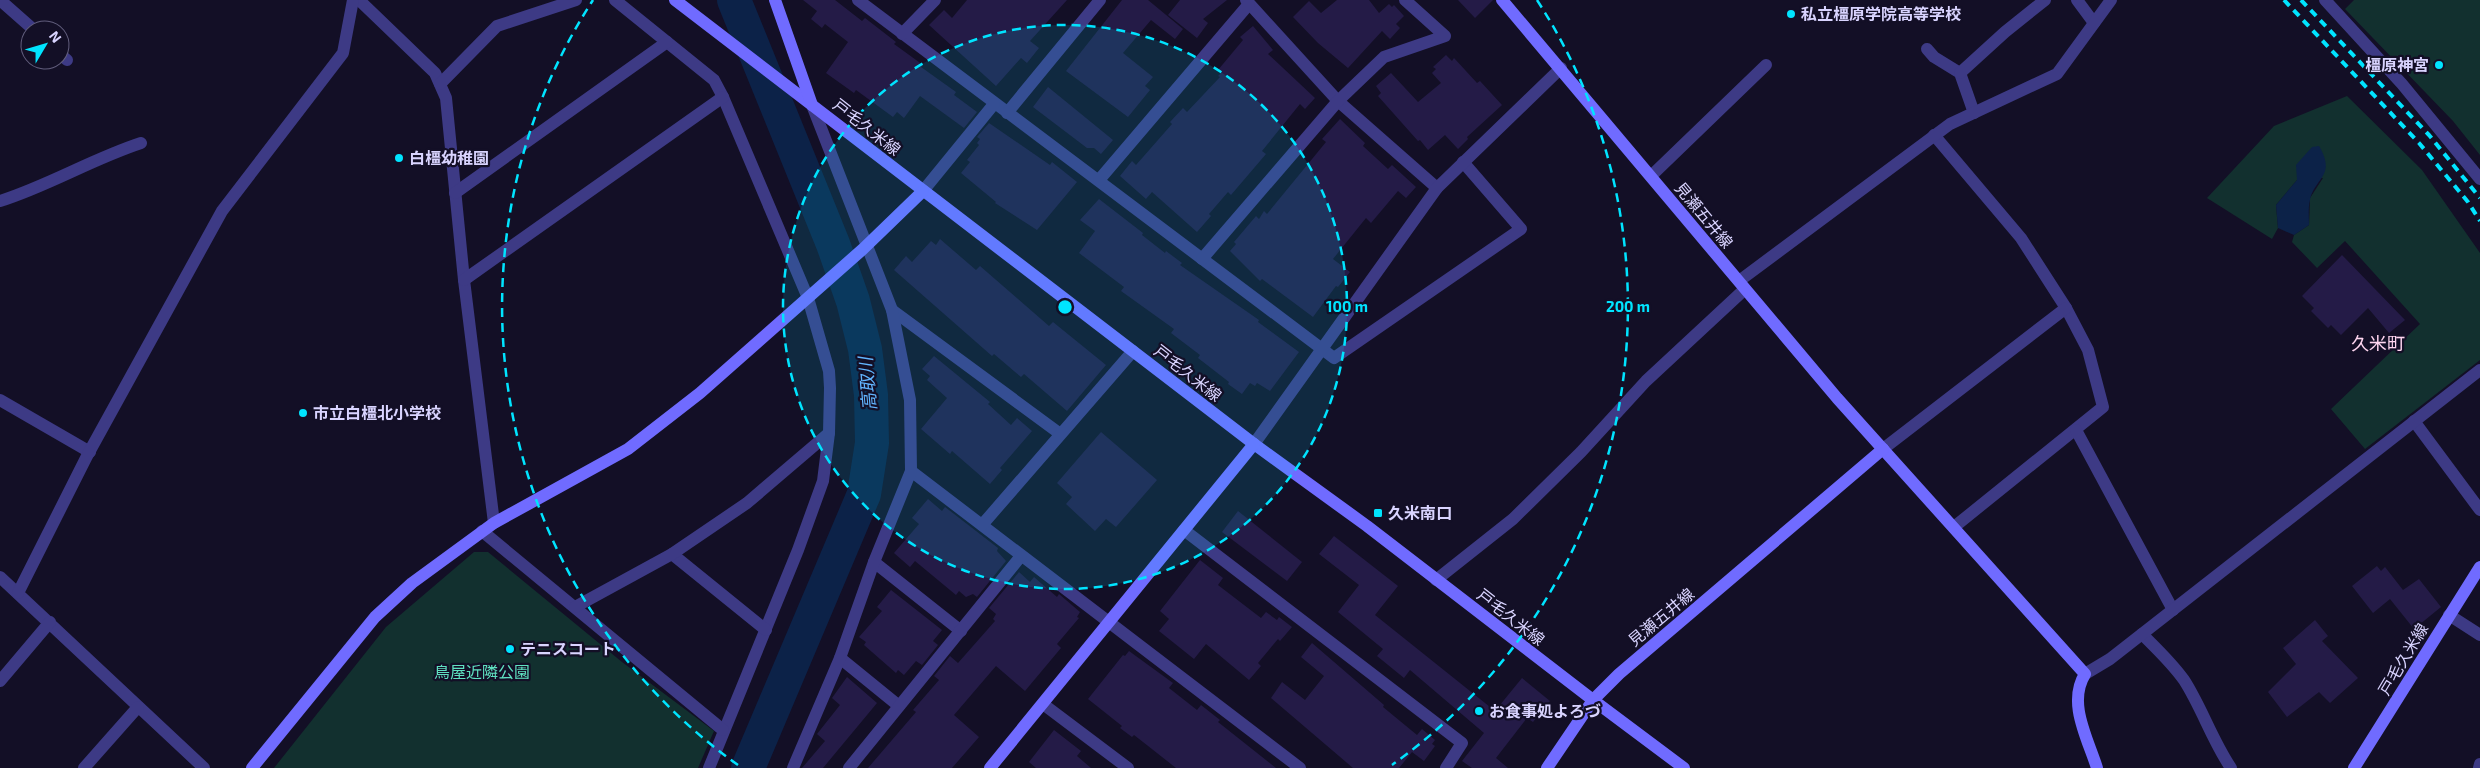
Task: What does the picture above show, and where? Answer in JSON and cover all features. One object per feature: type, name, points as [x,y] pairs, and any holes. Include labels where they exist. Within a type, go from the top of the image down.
[{"type":"main road","name":"戸毛久米線","points":[[675,0],[1254,444],[1684,768]]},
{"type":"main road","points":[[774,0],[812,105]]},
{"type":"main road","name":"見瀬五井線","points":[[1502,0],[1883,449],[2085,674]]},
{"type":"main road","points":[[252,768],[375,617],[412,582],[494,523],[628,449],[700,393],[865,247],[923,190]]},
{"type":"main road","points":[[990,768],[1254,444]]},
{"type":"main road","name":"見瀬五井線","points":[[1546,768],[1592,700],[1619,674],[1883,449]]},
{"type":"main road","name":"戸毛久米線","points":[[2354,768],[2480,567]]},
{"type":"main road","points":[[2085,674],[2077,695],[2078,707],[2097,768]]},
{"type":"street","points":[[0,0],[23,20]]},
{"type":"street","points":[[18,593],[90,452],[222,211],[344,53],[353,0]]},
{"type":"street","points":[[358,0],[435,73],[446,98],[464,280],[494,523]]},
{"type":"street","points":[[440,84],[497,26],[576,0]]},
{"type":"street","points":[[615,0],[714,80],[724,97],[808,298],[828,371],[829,433],[823,481],[766,630],[723,730],[709,768]]},
{"type":"street","points":[[858,0],[1334,358],[1521,229],[1463,162]]},
{"type":"street","points":[[902,34],[935,0]]},
{"type":"street","points":[[1007,113],[1100,0]]},
{"type":"street","points":[[1202,259],[1338,101],[1384,57],[1445,36],[1404,0]]},
{"type":"street","points":[[1960,73],[2005,32],[2045,0]]},
{"type":"street","points":[[2077,0],[2094,23]]},
{"type":"street","points":[[1436,580],[1513,519],[1581,452],[1646,381],[1742,285],[1934,135],[1974,113],[2057,74],[2111,0]]},
{"type":"street","points":[[2325,0],[2402,84],[2480,179]]},
{"type":"street","points":[[1098,180],[1247,2],[1338,101],[1437,188]]},
{"type":"street","points":[[455,193],[667,42]]},
{"type":"street","points":[[1927,49],[1934,57],[1960,73],[1974,113]]},
{"type":"street","points":[[1651,176],[1766,65]]},
{"type":"street","points":[[1254,444],[1437,188],[1561,68]]},
{"type":"street","points":[[464,280],[724,97]]},
{"type":"street","points":[[923,190],[994,104]]},
{"type":"street","points":[[793,768],[840,658],[874,562],[910,471],[910,400],[892,310],[865,247],[812,105]]},
{"type":"street","points":[[1934,135],[2021,238],[2066,308],[2088,350],[2103,407],[1954,527]]},
{"type":"street","points":[[0,201],[23,194],[105,155],[141,143]]},
{"type":"street","points":[[1883,449],[2066,308]]},
{"type":"street","points":[[892,310],[1059,433]]},
{"type":"street","points":[[982,525],[1132,350]]},
{"type":"street","points":[[2085,674],[2110,659],[2480,370]]},
{"type":"street","points":[[0,400],[90,452]]},
{"type":"street","points":[[2414,421],[2480,510]]},
{"type":"street","points":[[2076,430],[2173,610]]},
{"type":"street","points":[[575,608],[672,554],[747,503],[829,433]]},
{"type":"street","points":[[910,471],[1300,768]]},
{"type":"street","points":[[1184,530],[1462,743],[1446,768]]},
{"type":"street","points":[[482,531],[723,730]]},
{"type":"street","points":[[672,554],[766,630]]},
{"type":"street","points":[[850,768],[1021,556]]},
{"type":"street","points":[[874,562],[961,631]]},
{"type":"street","points":[[0,576],[204,768]]},
{"type":"street","points":[[2449,614],[2480,635]]},
{"type":"street","points":[[0,681],[50,622]]},
{"type":"street","points":[[2142,634],[2170,662],[2183,679],[2219,750],[2232,768]]},
{"type":"street","points":[[840,658],[899,706]]},
{"type":"street","points":[[1043,704],[1128,768]]},
{"type":"street","points":[[84,768],[138,707]]},
{"type":"street","points":[[2479,768],[2480,764]]},
{"type":"green space","name":"橿原神宮","points":[[2354,0],[2480,0],[2480,155],[2453,121],[2345,9]]},
{"type":"green space","points":[[2347,96],[2422,170],[2480,253],[2480,360],[2365,449],[2331,409],[2420,324],[2345,241],[2317,268],[2292,242],[2294,235],[2309,225],[2310,198],[2323,178],[2297,180],[2276,205],[2278,228],[2272,239],[2207,198],[2274,126]]},
{"type":"green space","name":"鳥屋近隣公園","points":[[474,552],[488,552],[622,662],[714,731],[698,768],[274,768],[386,627]]},
{"type":"water","points":[[2319,146],[2326,164],[2325,170],[2312,193],[2309,225],[2294,235],[2278,228],[2276,205],[2297,180],[2296,165],[2312,147]]},
{"type":"building","points":[[803,0],[835,0],[862,21],[865,18],[896,42],[894,44],[923,65],[921,67],[956,92],[954,95],[977,112],[964,128],[920,96],[904,118],[897,112],[893,117],[856,90],[854,93],[826,73],[848,42],[825,24],[822,28],[811,19],[817,11]]},
{"type":"building","points":[[967,0],[1067,0],[1030,41],[1039,48],[1027,63],[1021,58],[996,86],[929,25],[944,10],[952,18]]},
{"type":"building","points":[[1122,0],[1148,0],[1183,29],[1175,39],[1151,20],[1123,53],[1153,77],[1145,86],[1150,90],[1128,117],[1066,71]]},
{"type":"building","points":[[1180,0],[1227,0],[1203,19],[1208,23],[1197,38],[1168,15]]},
{"type":"building","points":[[1337,0],[1369,0],[1379,13],[1389,4],[1392,7],[1394,5],[1404,16],[1396,24],[1400,28],[1390,39],[1382,31],[1348,68],[1318,43],[1293,17],[1309,1],[1321,13]]},
{"type":"building","points":[[1458,0],[1493,0],[1475,18]]},
{"type":"building","points":[[1253,26],[1273,50],[1268,54],[1315,98],[1305,109],[1300,104],[1262,151],[1266,154],[1231,195],[1228,192],[1209,214],[1211,216],[1197,232],[1152,192],[1146,199],[1120,176],[1132,161],[1136,165],[1172,124],[1170,122],[1183,108],[1187,112],[1220,77],[1218,76],[1221,73],[1218,70],[1243,40],[1240,37]]},
{"type":"building","points":[[1446,55],[1452,61],[1454,58],[1477,83],[1480,81],[1502,105],[1467,137],[1468,139],[1458,149],[1445,135],[1428,150],[1378,96],[1381,93],[1376,86],[1391,73],[1418,102],[1441,83],[1432,73],[1436,69],[1433,67]]},
{"type":"building","points":[[1048,87],[1113,140],[1101,154],[1094,148],[1087,148],[1033,107]]},
{"type":"building","points":[[1340,119],[1365,143],[1363,146],[1388,169],[1392,165],[1416,187],[1406,198],[1398,191],[1371,223],[1366,218],[1333,259],[1350,272],[1338,287],[1336,286],[1313,317],[1262,279],[1260,281],[1230,251],[1236,244],[1234,242],[1256,216],[1259,219],[1264,211],[1267,214],[1326,142],[1322,139]]},
{"type":"building","points":[[989,123],[1050,165],[1052,162],[1077,182],[1037,230],[995,203],[961,173],[970,162],[967,160],[979,145],[977,143],[980,139],[977,137]]},
{"type":"building","points":[[1099,199],[1143,233],[1142,235],[1165,253],[1166,251],[1182,263],[1180,265],[1259,320],[1258,322],[1299,352],[1270,391],[1257,383],[1255,386],[1250,383],[1242,394],[1228,384],[1229,382],[1198,358],[1200,355],[1171,333],[1174,329],[1121,291],[1124,287],[1079,253],[1095,231],[1080,220]]},
{"type":"building","points":[[940,239],[976,270],[980,266],[1049,326],[1053,322],[1106,365],[1067,411],[1024,374],[1021,377],[994,354],[992,356],[894,270],[906,256],[912,262],[931,241],[936,245]]},
{"type":"building","points":[[2342,255],[2405,320],[2389,333],[2368,308],[2341,335],[2331,325],[2328,328],[2311,311],[2314,308],[2302,296]]},
{"type":"building","points":[[934,356],[990,402],[988,404],[1011,425],[1017,418],[1032,431],[1000,468],[1002,470],[990,484],[952,451],[950,454],[921,429],[947,398],[927,380],[930,376],[922,369]]},
{"type":"building","points":[[1101,432],[1157,480],[1116,527],[1106,519],[1095,531],[1066,504],[1072,497],[1057,483]]},
{"type":"building","points":[[928,499],[942,511],[945,507],[998,548],[997,551],[1006,561],[977,597],[973,594],[966,597],[959,591],[956,595],[915,561],[910,567],[894,553],[919,524],[912,518]]},
{"type":"building","points":[[1238,511],[1302,562],[1287,581],[1222,532]]},
{"type":"building","points":[[1334,536],[1398,586],[1375,615],[1495,711],[1522,678],[1550,701],[1533,722],[1527,718],[1496,758],[1508,768],[1472,768],[1462,761],[1484,733],[1410,670],[1404,678],[1377,656],[1383,649],[1338,612],[1359,585],[1319,554]]},
{"type":"building","points":[[1200,560],[1223,578],[1218,585],[1261,618],[1266,612],[1277,620],[1279,617],[1292,627],[1280,641],[1278,639],[1258,663],[1261,666],[1249,680],[1206,644],[1194,659],[1159,631],[1169,619],[1160,611]]},
{"type":"building","points":[[2377,566],[2381,571],[2385,567],[2403,590],[2419,579],[2441,607],[2414,629],[2390,599],[2373,613],[2352,586]]},
{"type":"building","points":[[1019,572],[1030,582],[1034,577],[1057,597],[1059,594],[1080,612],[1077,617],[1079,618],[1057,644],[1061,648],[1025,691],[996,666],[954,715],[979,737],[952,768],[868,768],[916,712],[913,710],[939,680],[934,676],[950,656],[958,663],[995,621],[993,619],[996,614],[989,608]]},
{"type":"building","points":[[891,590],[942,630],[933,641],[938,645],[922,665],[916,661],[904,675],[898,670],[896,673],[864,645],[866,642],[859,637],[882,611],[877,607]]},
{"type":"building","points":[[2315,620],[2328,636],[2322,641],[2358,678],[2330,703],[2319,692],[2287,717],[2268,692],[2296,664],[2283,648]]},
{"type":"building","points":[[1312,643],[1417,735],[1422,729],[1435,740],[1432,744],[1435,746],[1424,761],[1412,752],[1399,768],[1353,768],[1271,698],[1282,682],[1305,700],[1324,676],[1301,657]]},
{"type":"building","points":[[1129,651],[1173,683],[1169,688],[1197,710],[1201,705],[1220,720],[1218,722],[1276,768],[1176,768],[1134,735],[1132,737],[1120,728],[1122,726],[1088,699],[1123,655],[1125,656]]},
{"type":"building","points":[[847,677],[877,703],[823,768],[802,768],[825,741],[817,734],[840,705],[832,698]]},
{"type":"building","points":[[1054,730],[1081,751],[1077,756],[1091,768],[1036,768],[1029,762]]},
{"type":"waterway","name":"高取川","points":[[734,0],[833,244],[853,301],[865,349],[871,395],[872,443],[864,494],[748,768]]},
{"type":"railway","points":[[2284,0],[2419,143],[2468,202],[2480,221]]},
{"type":"railway","points":[[2301,0],[2429,135],[2480,198]]},
{"type":"place","name":"私立橿原学院高等学校","points":[[1791,14]]},
{"type":"place","name":"橿原神宮","points":[[2439,65]]},
{"type":"place","name":"白橿幼稚園","points":[[399,158]]},
{"type":"place","name":"市立白橿北小学校","points":[[303,413]]},
{"type":"place","name":"久米南口","points":[[1378,513]]},
{"type":"place","name":"テニスコート","points":[[510,649]]},
{"type":"place","name":"お食事処よろづ","points":[[1479,711]]},
{"type":"district","name":"久米町","points":[[2378,344]]}]
